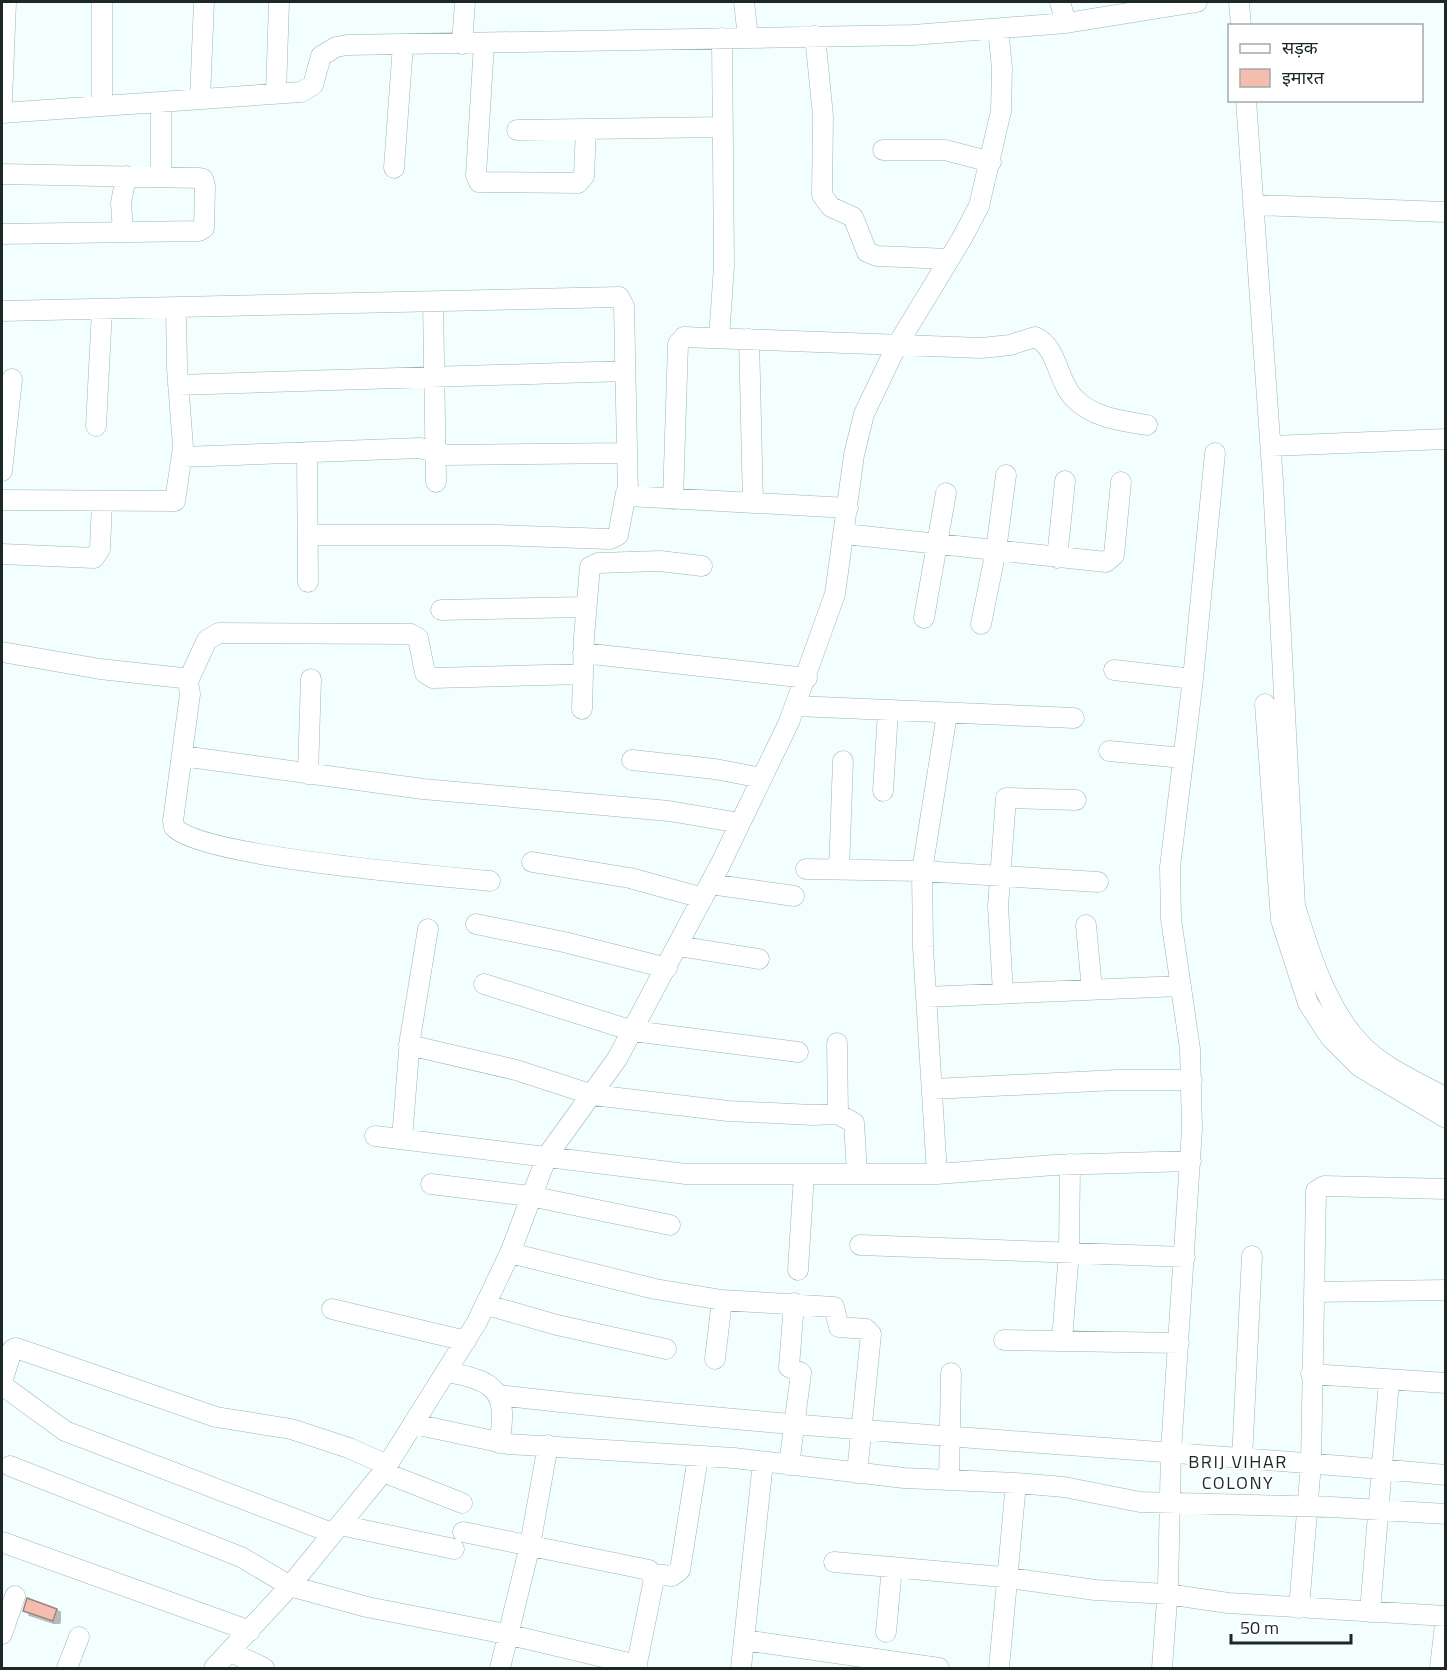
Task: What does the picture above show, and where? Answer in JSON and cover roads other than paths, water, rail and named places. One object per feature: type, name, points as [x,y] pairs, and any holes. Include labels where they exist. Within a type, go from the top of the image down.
[{"type":"street","points":[[2,99],[6,2]]},
{"type":"street","points":[[102,2],[102,106]]},
{"type":"street","points":[[200,99],[204,2]]},
{"type":"street","points":[[276,93],[279,2]]},
{"type":"street","points":[[462,45],[465,2]]},
{"type":"street","points":[[744,2],[748,37]]},
{"type":"street","points":[[1060,2],[1066,23]]},
{"type":"street","points":[[2,113],[307,91],[313,85],[321,57],[336,47],[913,35],[1066,23],[1197,2]]},
{"type":"street","points":[[1239,2],[1241,24]]},
{"type":"street","points":[[214,1668],[290,1586],[385,1468],[466,1341],[487,1305],[510,1253],[547,1156],[593,1095],[633,1031],[707,891],[762,778],[796,706],[835,594],[859,431],[896,346],[950,259],[979,206],[1001,111],[1002,68],[998,29]]},
{"type":"street","points":[[815,36],[821,77],[822,195],[825,202],[853,217],[867,252],[877,256],[950,259]]},
{"type":"street","points":[[719,338],[724,266],[723,38]]},
{"type":"street","points":[[484,44],[476,176],[479,182],[579,183],[584,176],[586,129]]},
{"type":"street","points":[[394,168],[403,45]]},
{"type":"street","points":[[161,102],[161,177]]},
{"type":"street","points":[[1246,102],[1271,446],[1295,906],[1317,970],[1334,1004],[1357,1041],[1383,1062],[1446,1098]]},
{"type":"street","points":[[517,130],[723,127]]},
{"type":"street","points":[[883,150],[945,150],[991,162]]},
{"type":"street","points":[[2,174],[203,179],[205,186],[204,228],[199,231],[2,234]]},
{"type":"street","points":[[123,232],[121,203],[126,176]]},
{"type":"street","points":[[1253,205],[1446,212]]},
{"type":"street","points":[[2,311],[619,297],[624,306],[626,493],[618,535],[610,538],[497,535],[308,535]]},
{"type":"street","points":[[433,302],[436,482]]},
{"type":"street","points":[[2,500],[176,501],[182,457],[176,308]]},
{"type":"street","points":[[96,426],[102,310]]},
{"type":"street","points":[[673,499],[680,340],[684,337],[896,346],[996,347],[1035,337],[1044,341],[1050,349],[1064,385],[1075,399],[1111,419],[1147,425]]},
{"type":"street","points":[[749,339],[753,503]]},
{"type":"street","points":[[178,385],[625,371]]},
{"type":"street","points":[[2,471],[12,379]]},
{"type":"street","points":[[1271,446],[1446,439]]},
{"type":"street","points":[[182,457],[420,448],[447,455],[626,453]]},
{"type":"street","points":[[307,452],[308,582]]},
{"type":"street","points":[[1162,1668],[1167,1594],[1171,1451],[1191,1161],[1192,1080],[1186,1016],[1179,986],[1171,919],[1170,867],[1193,679],[1215,453]]},
{"type":"street","points":[[981,624],[996,550],[1006,475]]},
{"type":"street","points":[[1057,558],[1065,481]]},
{"type":"street","points":[[845,534],[1106,562],[1112,560],[1121,482]]},
{"type":"street","points":[[626,493],[632,498],[848,508]]},
{"type":"street","points":[[924,618],[939,545],[946,494]]},
{"type":"street","points":[[2,554],[94,558],[100,549],[102,502]]},
{"type":"street","points":[[582,710],[585,607],[588,571],[593,564],[660,561],[702,566]]},
{"type":"street","points":[[441,610],[585,607]]},
{"type":"street","points":[[490,881],[329,864],[222,847],[184,836],[174,827],[173,821],[190,694],[188,681],[207,640],[219,633],[411,634],[418,638],[425,673],[433,678],[583,674]]},
{"type":"street","points":[[2,652],[100,669],[182,678],[188,681]]},
{"type":"street","points":[[583,653],[807,678]]},
{"type":"street","points":[[1114,670],[1193,679]]},
{"type":"street","points":[[308,774],[311,679]]},
{"type":"street","points":[[1265,704],[1281,920],[1308,1003],[1330,1037],[1360,1067],[1446,1118]]},
{"type":"street","points":[[796,706],[1074,718]]},
{"type":"street","points":[[883,791],[888,711]]},
{"type":"street","points":[[937,1174],[926,997],[922,871],[947,714]]},
{"type":"street","points":[[1109,751],[1183,758]]},
{"type":"street","points":[[182,756],[423,789],[669,811],[740,823]]},
{"type":"street","points":[[632,760],[715,768],[762,778]]},
{"type":"street","points":[[839,870],[843,761]]},
{"type":"street","points":[[1003,993],[998,906],[1006,798],[1076,800]]},
{"type":"street","points":[[532,862],[707,891],[795,896]]},
{"type":"street","points":[[806,869],[922,871],[1098,882]]},
{"type":"street","points":[[476,924],[564,942],[667,968]]},
{"type":"street","points":[[1086,925],[1092,990]]},
{"type":"street","points":[[402,1140],[409,1046],[428,929]]},
{"type":"street","points":[[678,946],[759,959]]},
{"type":"street","points":[[484,984],[633,1031],[798,1052]]},
{"type":"street","points":[[926,997],[1179,986]]},
{"type":"street","points":[[837,1043],[838,1114]]},
{"type":"street","points":[[409,1046],[516,1070],[593,1095],[728,1111],[838,1114],[854,1123],[857,1173]]},
{"type":"street","points":[[933,1089],[1117,1080],[1192,1080]]},
{"type":"street","points":[[375,1136],[686,1174],[937,1174],[1070,1164],[1191,1161]]},
{"type":"street","points":[[1062,1340],[1069,1251],[1070,1164]]},
{"type":"street","points":[[798,1270],[804,1174]]},
{"type":"street","points":[[431,1184],[530,1196],[670,1226]]},
{"type":"street","points":[[1299,1608],[1311,1464],[1314,1196],[1318,1187],[1377,1186],[1446,1189]]},
{"type":"street","points":[[860,1245],[1185,1257]]},
{"type":"street","points":[[510,1253],[628,1283],[723,1300],[832,1306],[836,1309],[839,1327],[870,1331],[858,1473]]},
{"type":"street","points":[[1242,1459],[1252,1256]]},
{"type":"street","points":[[1314,1292],[1446,1290]]},
{"type":"street","points":[[715,1359],[723,1300]]},
{"type":"street","points":[[789,1465],[801,1373],[790,1368],[789,1365],[794,1303]]},
{"type":"street","points":[[487,1305],[564,1327],[666,1349]]},
{"type":"street","points":[[332,1309],[466,1341]]},
{"type":"street","points":[[1004,1340],[1179,1343]]},
{"type":"street","points":[[462,1503],[385,1468],[349,1448],[291,1429],[216,1417],[16,1348],[12,1350],[2,1384],[65,1431],[336,1529],[459,1541],[530,1545],[642,1567],[653,1574],[672,1576],[680,1570],[698,1457]]},
{"type":"street","points":[[446,1372],[476,1378],[502,1400],[503,1415],[499,1443]]},
{"type":"street","points":[[949,1479],[951,1373]]},
{"type":"street","points":[[1311,1374],[1446,1383]]},
{"type":"street","points":[[1370,1612],[1389,1381]]},
{"type":"street","points":[[498,1395],[693,1416],[1171,1451],[1446,1475]]},
{"type":"street","points":[[414,1424],[499,1443],[763,1462],[858,1473],[1064,1487],[1140,1502],[1307,1506],[1446,1514]]},
{"type":"street","points":[[500,1668],[506,1634],[530,1545],[548,1445]]},
{"type":"street","points":[[741,1668],[763,1462]]},
{"type":"street","points":[[10,1466],[241,1557],[290,1586],[359,1605],[506,1634],[636,1667],[653,1574]]},
{"type":"street","points":[[999,1668],[1016,1483]]},
{"type":"street","points":[[2,1542],[250,1631]]},
{"type":"street","points":[[834,1562],[1007,1578],[1095,1590],[1167,1594],[1228,1603],[1446,1616],[1440,1668]]},
{"type":"street","points":[[886,1632],[892,1567]]},
{"type":"street","points":[[2,1634],[15,1596]]},
{"type":"street","points":[[67,1668],[79,1637]]},
{"type":"street","points":[[744,1640],[939,1668]]},
{"type":"street","points":[[231,1652],[264,1668]]},
{"type":"district","name":"BRIJ VIHAR COLONY","points":[[1238,1472]]}]
